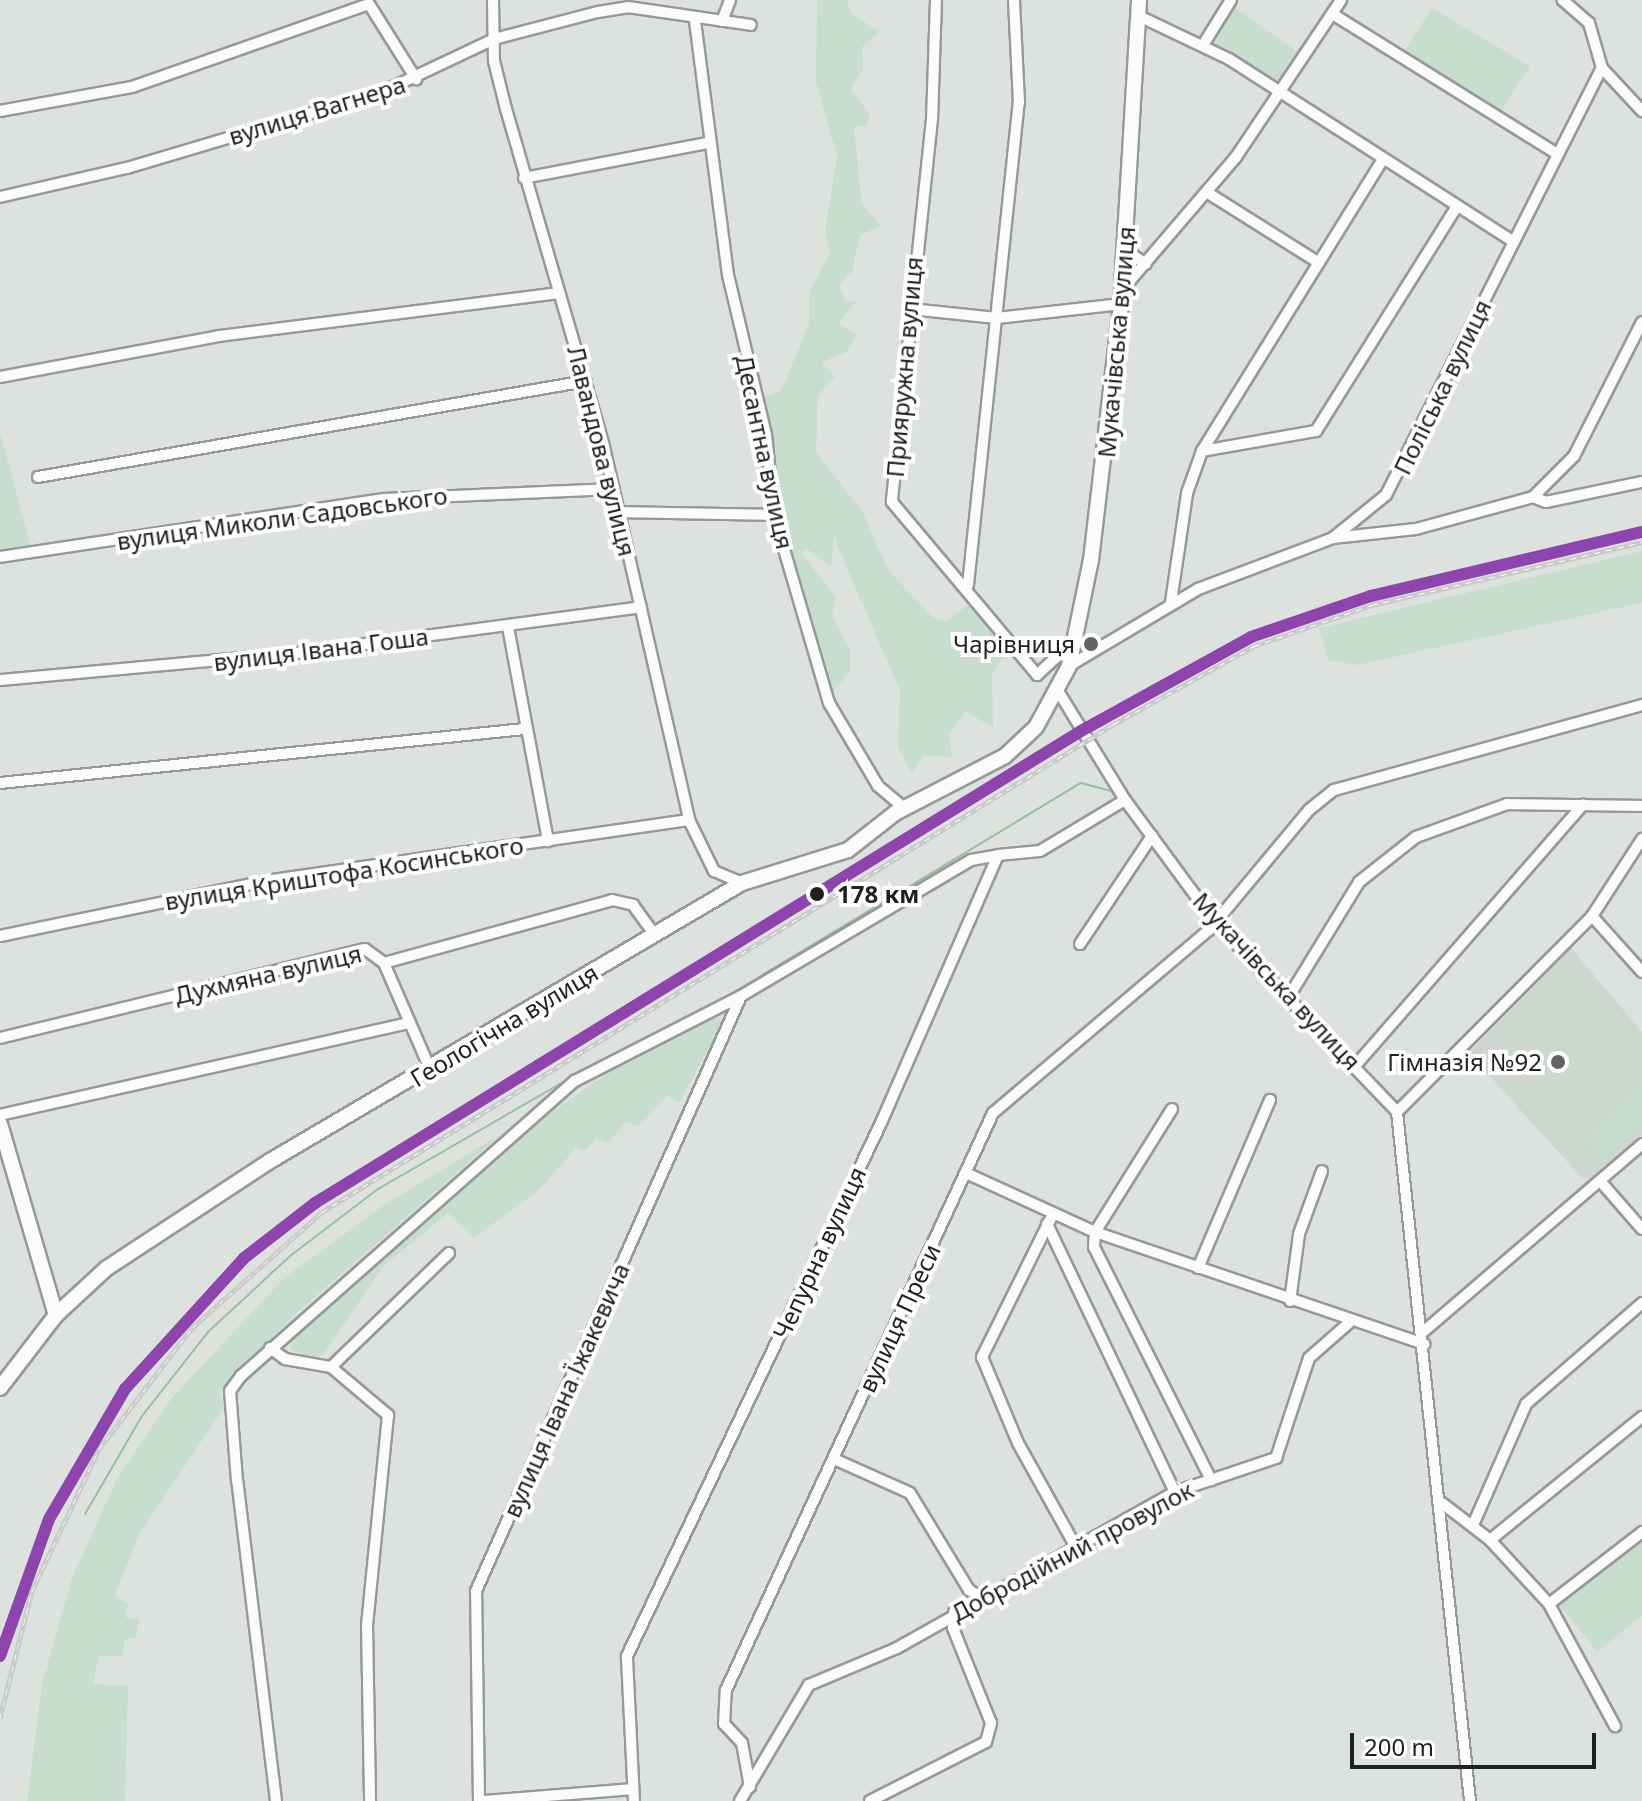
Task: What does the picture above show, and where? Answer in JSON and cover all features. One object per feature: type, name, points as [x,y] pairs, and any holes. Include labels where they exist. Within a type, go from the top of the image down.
[{"type":"street","name":"Лавандова вулиця","points":[[493,0],[494,39],[524,178],[586,381],[620,512],[689,820],[714,871],[742,883]]},
{"type":"street","points":[[722,21],[730,0]]},
{"type":"street","name":"Прияружна вулиця","points":[[936,0],[932,119],[892,502],[968,585],[1037,675],[1077,638]]},
{"type":"street","points":[[968,585],[1022,70],[1014,0]]},
{"type":"street","name":"Мукачівська вулиця","points":[[1139,0],[1141,17],[1121,297],[1077,638],[1058,691],[1125,800],[1215,922],[1397,1112]]},
{"type":"street","points":[[1203,45],[1231,0]]},
{"type":"street","points":[[911,309],[997,318],[1121,297],[1208,193],[1334,15],[1341,0]]},
{"type":"street","points":[[1563,0],[1589,23],[1602,68],[1642,111]]},
{"type":"street","points":[[0,111],[132,87],[369,4],[416,79]]},
{"type":"street","name":"вулиця Вагнера","points":[[0,197],[127,168],[416,79],[494,39],[628,7],[695,21],[751,25]]},
{"type":"street","points":[[1334,15],[1554,152]]},
{"type":"street","points":[[1141,17],[1203,45],[1381,162],[1511,240]]},
{"type":"street","name":"Десантна вулиця","points":[[695,21],[708,143],[728,275],[766,434],[774,515],[829,703],[878,786],[904,808]]},
{"type":"street","name":"Поліська вулиця","points":[[1069,666],[1124,639],[1171,602],[1333,538],[1398,480],[1554,152],[1602,68]]},
{"type":"street","points":[[524,178],[708,143]]},
{"type":"street","points":[[1171,602],[1187,493],[1202,451],[1381,162]]},
{"type":"street","points":[[1208,193],[1319,263]]},
{"type":"street","points":[[1202,451],[1316,431],[1456,208]]},
{"type":"street","points":[[1125,250],[1146,264]]},
{"type":"street","points":[[0,377],[219,336],[558,293]]},
{"type":"street","points":[[1333,538],[1416,529],[1533,497],[1574,456],[1642,322]]},
{"type":"street","points":[[38,477],[586,381]]},
{"type":"street","points":[[1533,497],[1546,502],[1642,482]]},
{"type":"street","name":"вулиця Миколи Садовського","points":[[0,557],[384,499],[614,489]]},
{"type":"street","points":[[620,512],[774,515]]},
{"type":"street","name":"вулиця Івана Гоша","points":[[0,680],[508,627],[641,607]]},
{"type":"street","points":[[508,627],[524,729],[548,841]]},
{"type":"street","name":"Геологічна вулиця","points":[[0,1388],[56,1315],[107,1268],[190,1212],[742,883],[833,857],[904,808],[972,774],[1019,745],[1058,691]]},
{"type":"street","name":"вулиця Преси","points":[[750,1787],[742,1743],[726,1731],[722,1706],[966,1173],[1000,1106],[1215,922],[1309,810],[1334,790],[1642,705]]},
{"type":"street","points":[[0,783],[524,729]]},
{"type":"street","points":[[276,1801],[230,1391],[270,1348],[575,1081],[741,996],[971,860],[1040,851],[1125,800]]},
{"type":"street","points":[[1288,998],[1359,882],[1400,846],[1507,804],[1642,806]]},
{"type":"street","points":[[1355,1066],[1583,805]]},
{"type":"street","name":"вулиця Криштофа Косинського","points":[[0,936],[265,881],[689,820]]},
{"type":"street","points":[[1080,944],[1152,836]]},
{"type":"street","points":[[1470,1801],[1442,1503],[1397,1112],[1592,916],[1642,839]]},
{"type":"street","name":"Чепурна вулиця","points":[[634,1801],[627,1656],[881,1123],[998,855]]},
{"type":"street","name":"Духмяна вулиця","points":[[0,1038],[365,949],[384,963],[612,900],[633,905],[655,935]]},
{"type":"street","points":[[1592,916],[1642,972]]},
{"type":"street","points":[[384,963],[431,1071]]},
{"type":"street","name":"вулиця Івана Їжакевича","points":[[481,1801],[476,1591],[741,996]]},
{"type":"street","points":[[0,1115],[408,1023]]},
{"type":"street","points":[[1198,1268],[1270,1100]]},
{"type":"street","points":[[1172,1109],[1095,1232],[1098,1262],[1157,1362],[1211,1480]]},
{"type":"street","points":[[0,1124],[56,1315]]},
{"type":"street","points":[[1424,1338],[1640,1149]]},
{"type":"street","points":[[1290,1301],[1299,1234],[1322,1171]]},
{"type":"street","points":[[966,1173],[1050,1219],[1095,1232],[1349,1323],[1424,1338]]},
{"type":"street","points":[[1601,1182],[1642,1229]]},
{"type":"street","points":[[1050,1219],[1175,1492]]},
{"type":"street","points":[[1050,1219],[982,1357],[1018,1443],[1077,1549]]},
{"type":"street","points":[[331,1367],[449,1253]]},
{"type":"street","points":[[1473,1525],[1526,1404],[1642,1303]]},
{"type":"street","name":"Добродійний провулок","points":[[740,1801],[800,1692],[897,1648],[979,1596],[1077,1549],[1175,1492],[1276,1458],[1309,1358],[1349,1323]]},
{"type":"street","points":[[270,1348],[285,1359],[331,1367],[388,1415],[367,1624],[370,1801]]},
{"type":"street","points":[[1490,1540],[1642,1417]]},
{"type":"street","points":[[834,1459],[910,1493],[969,1590],[979,1596]]},
{"type":"street","points":[[1442,1503],[1490,1540],[1549,1604],[1615,1726]]},
{"type":"street","points":[[1549,1604],[1642,1532]]},
{"type":"street","points":[[870,1801],[986,1742],[991,1723],[953,1628],[954,1612]]},
{"type":"street","points":[[481,1801],[632,1789]]},
{"type":"shaded area","name":"Гімназія №92","points":[[1571,948],[1642,1032],[1642,1136],[1590,1178],[1581,1177],[1469,1053]]},
{"type":"green space","points":[[817,0],[847,0],[850,12],[879,32],[862,47],[863,69],[851,89],[870,115],[865,126],[854,127],[862,204],[881,226],[860,235],[852,271],[839,286],[846,302],[856,302],[838,323],[857,335],[846,353],[821,362],[835,377],[818,395],[816,452],[862,511],[888,570],[934,618],[946,621],[976,599],[1012,644],[992,674],[993,728],[966,711],[949,735],[952,757],[923,756],[912,774],[898,747],[900,691],[834,538],[831,567],[807,549],[801,553],[836,597],[832,615],[850,650],[850,671],[829,697],[778,518],[760,397],[781,391],[809,323],[809,292],[830,253],[825,232],[837,156],[816,82]]},
{"type":"green space","points":[[1231,5],[1302,55],[1278,88],[1214,45]]},
{"type":"green space","points":[[1432,8],[1530,66],[1496,118],[1402,55]]},
{"type":"green space","points":[[0,432],[31,547],[0,553]]},
{"type":"green space","points":[[1642,551],[1642,603],[1357,665],[1328,660],[1319,628]]},
{"type":"green space","points":[[712,1018],[725,1019],[679,1103],[667,1096],[638,1127],[626,1122],[608,1143],[596,1139],[584,1151],[576,1148],[538,1191],[474,1238],[448,1213],[383,1267],[323,1355],[312,1359],[290,1349],[292,1337],[503,1146],[625,1061]]},
{"type":"green space","points":[[1642,1087],[1642,1124],[1601,1160],[1582,1139]]},
{"type":"green space","points":[[501,1134],[293,1316],[219,1394],[229,1412],[223,1409],[140,1533],[115,1595],[128,1604],[125,1617],[139,1619],[136,1638],[125,1639],[123,1656],[99,1656],[93,1684],[128,1686],[125,1801],[27,1801],[42,1684],[72,1578],[117,1479],[171,1399],[283,1279],[384,1205]]},
{"type":"green space","points":[[1642,1537],[1642,1616],[1597,1652],[1560,1605]]},
{"type":"waterway","points":[[592,1067],[716,1003],[1081,783],[1111,791]]},
{"type":"waterway","points":[[85,1514],[142,1416],[208,1332],[290,1256],[378,1189],[572,1077]]},
{"type":"railway","points":[[0,1718],[32,1591],[99,1449],[192,1328],[322,1212],[1114,724],[1254,646],[1372,605],[1642,542]]},
{"type":"transit line","points":[[0,1656],[49,1519],[125,1389],[244,1258],[315,1203],[1081,731],[1251,637],[1371,596],[1642,532]]},
{"type":"place","name":"Чарівниця","points":[[1091,644]]},
{"type":"place","name":"178 км","points":[[817,894]]},
{"type":"place","name":"Гімназія №92","points":[[1558,1062]]}]
